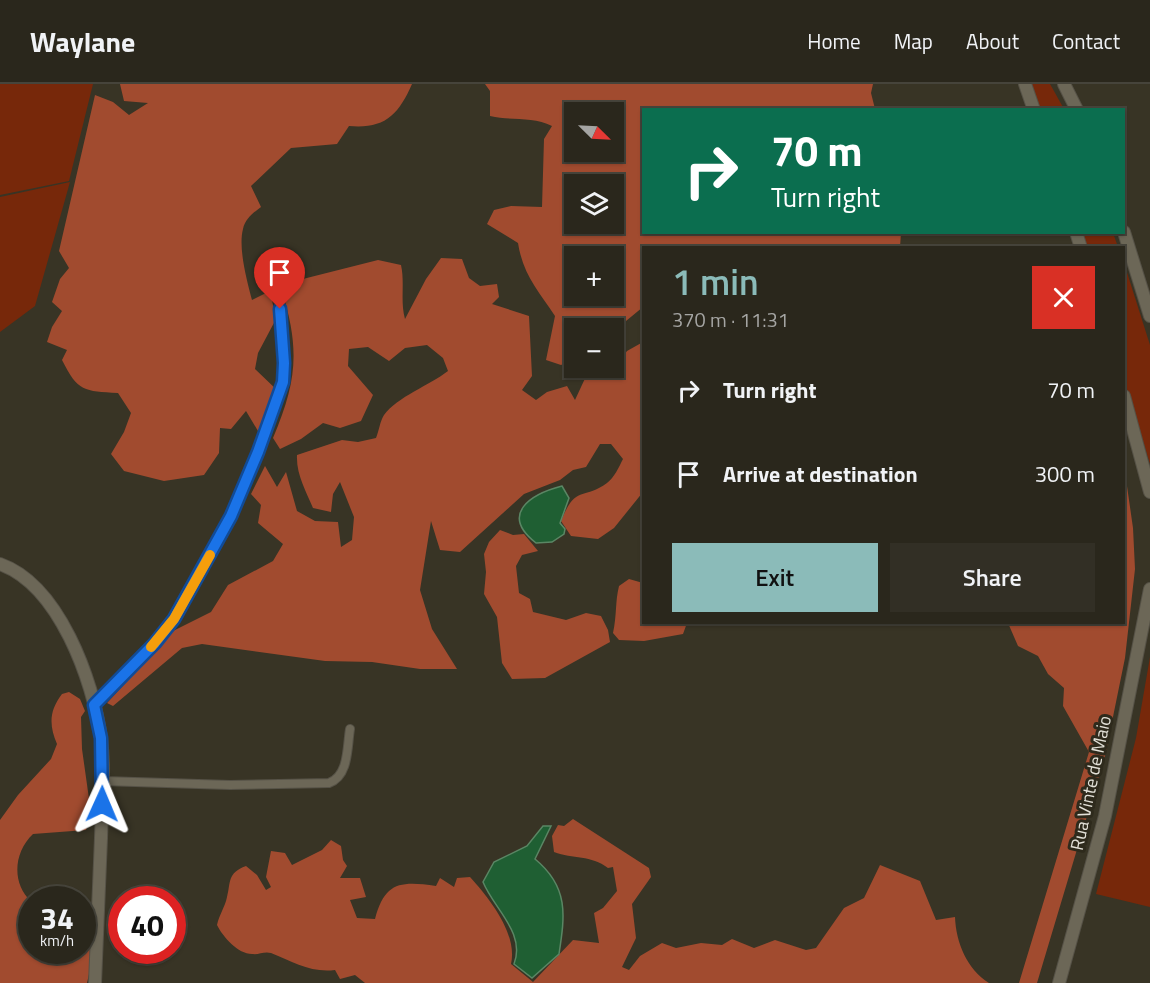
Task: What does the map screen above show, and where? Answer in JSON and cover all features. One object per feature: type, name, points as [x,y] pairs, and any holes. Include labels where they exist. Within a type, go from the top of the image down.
[{"type":"street","points":[[1025,84],[1033,108]]},
{"type":"street","points":[[1064,84],[1076,108]]},
{"type":"street","points":[[1125,234],[1148,301],[1150,316]]},
{"type":"street","points":[[94,705],[155,643],[174,619],[231,516],[258,452],[283,382],[280,309]]},
{"type":"street","points":[[1125,400],[1150,492]]},
{"type":"street","points":[[0,564],[30,581],[51,604],[80,662],[94,705],[101,738],[103,781],[95,983]]},
{"type":"street","name":"Rua Vinte de Maio","points":[[1059,983],[1105,816],[1150,589]]},
{"type":"street","points":[[103,781],[230,785],[328,783],[339,776],[344,769],[350,729]]},
{"type":"shaded area","points":[[0,84],[93,84],[69,181],[0,195]]},
{"type":"shaded area","points":[[120,84],[412,84],[401,104],[388,118],[372,125],[349,126],[337,144],[291,148],[251,186],[261,207],[250,216],[244,225],[242,245],[244,264],[252,300],[270,291],[276,319],[258,353],[255,369],[278,391],[258,431],[246,411],[231,429],[220,428],[219,453],[204,475],[164,481],[124,471],[111,454],[124,432],[131,413],[118,393],[97,392],[78,384],[62,360],[67,350],[47,342],[52,327],[62,311],[52,302],[60,279],[69,268],[59,251],[95,95],[113,102],[129,115],[148,103],[124,101]]},
{"type":"shaded area","points":[[485,84],[873,84],[871,93],[875,108],[642,108],[642,234],[901,234],[900,246],[642,246],[642,308],[624,324],[624,318],[564,318],[564,364],[561,365],[546,360],[555,316],[527,273],[518,243],[487,224],[494,210],[511,206],[542,207],[544,139],[552,126],[537,121],[490,116],[490,91]]},
{"type":"shaded area","points":[[1030,84],[1050,84],[1063,108],[1038,108]]},
{"type":"shaded area","points":[[70,182],[35,306],[0,332],[0,197]]},
{"type":"shaded area","points":[[1077,234],[1113,234],[1118,246],[1082,246]]},
{"type":"shaded area","points":[[441,258],[462,259],[469,278],[480,286],[497,284],[499,297],[492,304],[529,316],[532,376],[522,390],[536,400],[547,392],[567,386],[575,400],[585,378],[624,378],[624,355],[642,343],[642,493],[614,528],[598,539],[571,536],[561,521],[566,509],[576,497],[607,483],[623,459],[611,444],[600,444],[586,467],[573,470],[560,480],[524,494],[460,552],[440,550],[431,521],[420,590],[432,629],[457,669],[420,669],[372,662],[325,661],[202,644],[182,648],[113,706],[107,703],[173,631],[211,612],[228,585],[273,561],[283,544],[258,523],[261,505],[251,494],[265,466],[277,487],[286,472],[297,511],[315,521],[338,522],[341,547],[352,540],[354,517],[340,482],[333,494],[331,512],[313,508],[300,476],[297,455],[342,440],[358,442],[376,438],[383,417],[397,402],[448,371],[443,358],[427,345],[405,348],[389,361],[368,347],[349,349],[348,366],[373,395],[361,421],[340,428],[323,423],[301,439],[280,449],[273,438],[287,399],[293,365],[292,331],[282,291],[287,283],[378,260],[401,265],[405,319],[426,279]]},
{"type":"shaded area","points":[[1125,266],[1150,345],[1150,464],[1125,383]]},
{"type":"shaded area","points":[[1125,472],[1133,528],[1135,569],[1125,658],[1105,756],[1037,983],[1019,983],[1089,752],[1063,706],[1064,688],[1048,674],[1038,656],[1018,646],[1008,624],[1125,624]]},
{"type":"shaded area","points":[[562,486],[569,498],[560,523],[565,529],[564,534],[552,542],[536,543],[525,533],[520,523],[523,507],[540,494]]},
{"type":"shaded area","points":[[500,530],[513,535],[524,534],[538,551],[522,555],[516,566],[519,593],[530,599],[533,612],[566,620],[586,613],[601,616],[608,630],[610,642],[545,678],[512,679],[502,663],[497,617],[484,594],[486,572],[484,554],[489,542]]},
{"type":"shaded area","points":[[629,579],[642,583],[642,624],[687,624],[683,634],[644,641],[619,640],[613,633],[619,586]]},
{"type":"shaded area","points":[[1150,657],[1150,907],[1096,894],[1136,738]]},
{"type":"shaded area","points":[[69,692],[80,699],[85,711],[81,717],[82,749],[91,813],[86,830],[33,834],[22,850],[17,868],[20,886],[18,886],[18,964],[91,964],[87,983],[0,983],[0,820],[18,795],[51,759],[57,744],[52,724],[53,712],[62,694]]},
{"type":"shaded area","points":[[573,819],[649,868],[651,877],[632,904],[636,938],[622,967],[629,970],[640,956],[662,943],[676,948],[701,943],[722,945],[732,939],[754,948],[775,940],[806,950],[816,948],[844,908],[864,898],[880,865],[920,881],[936,920],[955,917],[960,946],[964,954],[981,977],[989,983],[365,983],[355,975],[340,979],[335,970],[310,968],[271,953],[255,954],[241,951],[223,935],[217,925],[231,878],[240,869],[246,866],[257,875],[266,890],[271,887],[266,877],[271,851],[285,853],[292,865],[322,850],[331,840],[341,846],[343,860],[347,866],[340,878],[360,878],[366,897],[350,900],[357,918],[375,919],[389,891],[404,884],[436,886],[440,878],[454,887],[457,878],[470,877],[493,906],[506,929],[512,953],[511,964],[533,982],[573,940],[599,943],[594,913],[603,908],[617,891],[613,867],[608,868],[595,861],[554,852],[552,836],[558,825],[564,826]]},
{"type":"shaded area","points":[[543,826],[551,826],[535,859],[554,880],[559,891],[563,927],[559,954],[532,978],[514,964],[517,953],[516,942],[507,921],[483,882],[494,862],[527,846]]},
{"type":"slow traffic","points":[[151,647],[174,619],[210,555]]},
{"type":"route","points":[[102,804],[101,738],[94,705],[155,643],[174,619],[231,516],[276,406],[283,382],[280,309]]}]
